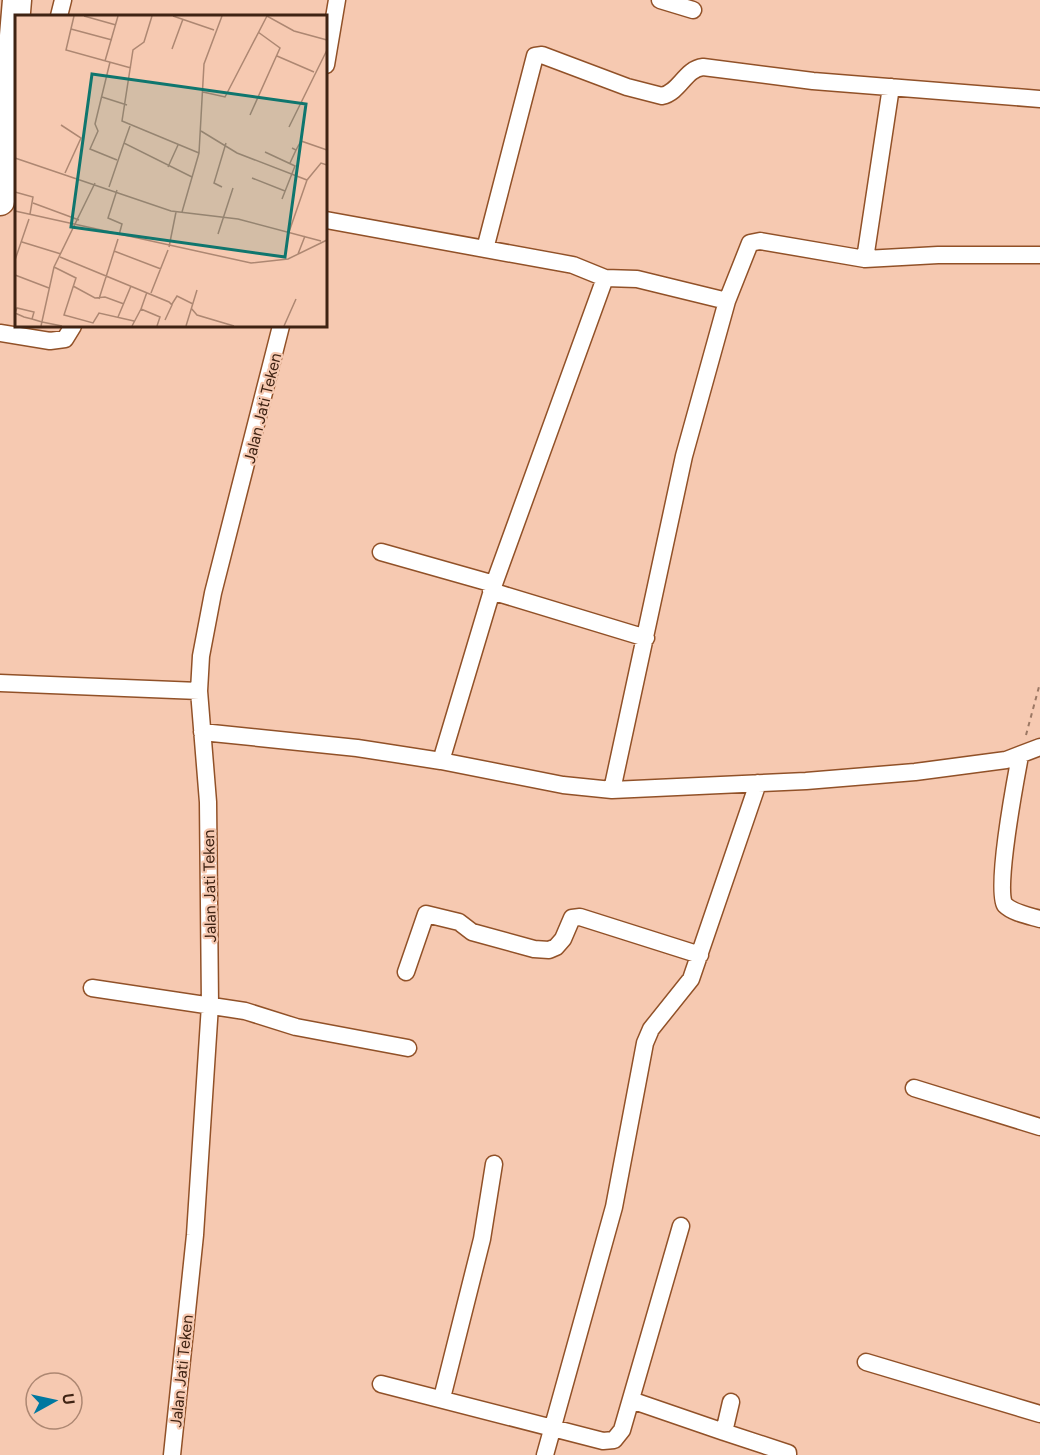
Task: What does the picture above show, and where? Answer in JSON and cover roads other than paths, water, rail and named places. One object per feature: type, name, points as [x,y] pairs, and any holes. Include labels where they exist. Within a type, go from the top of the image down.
[{"type":"highway","points":[[0,201],[10,37],[17,0]]},
{"type":"street","points":[[59,15],[63,0]]},
{"type":"street","points":[[327,59],[337,0]]},
{"type":"street","points":[[660,0],[693,10]]},
{"type":"street","points":[[485,249],[536,56],[542,55],[627,87],[662,96],[678,86],[692,69],[704,67],[891,87],[1040,99]]},
{"type":"street","points":[[865,259],[891,87]]},
{"type":"street","points":[[327,220],[573,265],[605,278],[637,279],[727,301]]},
{"type":"street","points":[[612,790],[684,456],[727,301],[752,242],[760,240],[865,259],[938,255],[1040,255]]},
{"type":"street","points":[[441,761],[492,588],[605,278]]},
{"type":"street","points":[[0,333],[50,342],[65,339],[73,327]]},
{"type":"street","name":"Jalan Jati Teken","points":[[172,1455],[195,1235],[205,1110],[210,1005],[208,823],[199,691],[207,616],[281,327]]},
{"type":"street","points":[[381,552],[646,638]]},
{"type":"street","points":[[0,683],[199,691]]},
{"type":"street","points":[[202,732],[304,741],[441,761],[562,785],[612,790],[915,772],[1020,756],[1040,747]]},
{"type":"street","points":[[1020,756],[1004,857],[1002,897],[1005,906],[1040,919]]},
{"type":"street","points":[[545,1455],[551,1426],[614,1207],[645,1043],[651,1029],[691,979],[758,783]]},
{"type":"street","points":[[406,972],[426,914],[459,922],[472,932],[534,949],[549,950],[556,947],[562,939],[572,918],[580,917],[700,955]]},
{"type":"street","points":[[92,988],[245,1011],[296,1027],[408,1048]]},
{"type":"street","points":[[914,1088],[1040,1127]]},
{"type":"street","points":[[442,1398],[482,1239],[494,1164]]},
{"type":"street","points":[[381,1384],[603,1441],[614,1440],[622,1430],[681,1226]]},
{"type":"street","points":[[866,1362],[1040,1414]]},
{"type":"street","points":[[631,1400],[788,1453],[788,1455]]},
{"type":"street","points":[[724,1432],[731,1402]]}]
